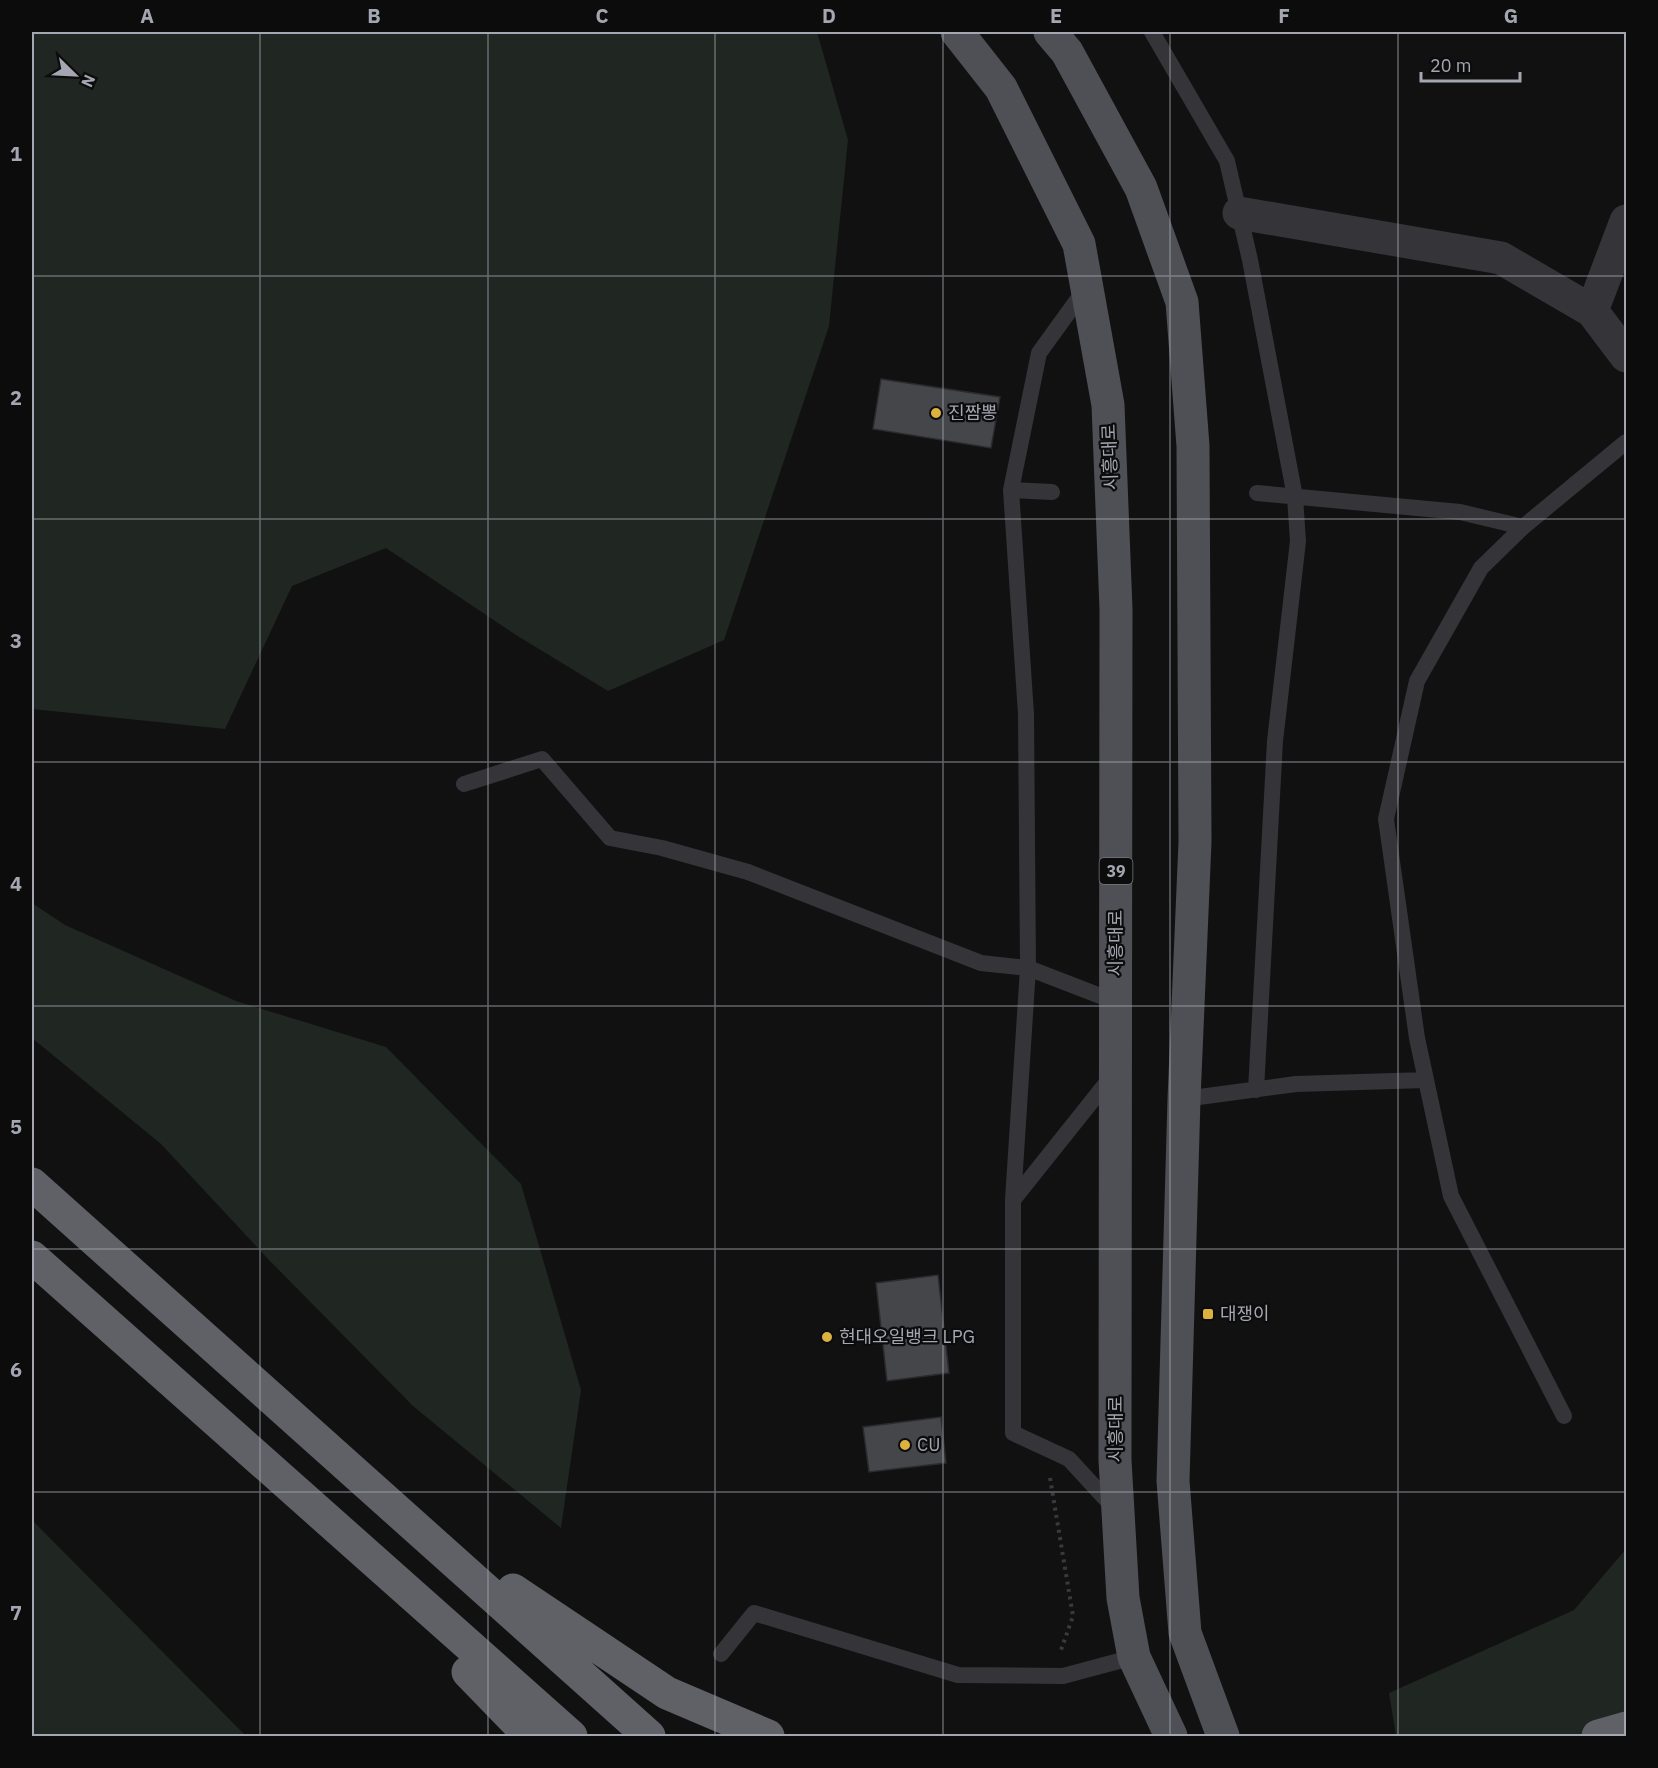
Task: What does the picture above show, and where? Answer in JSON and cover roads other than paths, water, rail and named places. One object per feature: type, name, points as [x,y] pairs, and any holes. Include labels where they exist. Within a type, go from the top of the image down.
[{"type":"highway","points":[[32,1184],[649,1737]]},
{"type":"highway","points":[[32,1257],[571,1737]]},
{"type":"highway","points":[[310,1506],[530,1737]]},
{"type":"highway","points":[[410,1521],[667,1693],[768,1737]]},
{"type":"highway","points":[[1598,1737],[1626,1728]]},
{"type":"main road","name":"시흥대로","points":[[957,32],[1001,88],[1079,244],[1108,405],[1116,597],[1115,1460],[1123,1599],[1134,1657],[1171,1737]]},
{"type":"main road","points":[[1050,32],[1067,52],[1141,188],[1182,302],[1193,446],[1195,842],[1184,1099],[1173,1481],[1185,1633],[1223,1737]]},
{"type":"street","points":[[1239,213],[1501,258],[1592,311],[1626,356]]},
{"type":"street","points":[[1592,311],[1626,221]]},
{"type":"lane","points":[[1152,32],[1227,161],[1295,497],[1298,541],[1275,741],[1256,1090]]},
{"type":"lane","points":[[1087,288],[1040,353],[1011,490],[1026,714],[1028,968],[1013,1200],[1013,1433],[1069,1459],[1118,1512]]},
{"type":"lane","points":[[1564,1416],[1451,1196],[1417,1038],[1386,819],[1418,681],[1481,568],[1523,527],[1626,442]]},
{"type":"lane","points":[[1011,490],[1052,492]]},
{"type":"lane","points":[[1257,493],[1460,512],[1523,527]]},
{"type":"lane","points":[[464,784],[542,759],[610,838],[662,848],[748,872],[981,963],[1028,968],[1116,1002]]},
{"type":"lane","points":[[1013,1200],[1116,1070]]},
{"type":"lane","points":[[1184,1099],[1296,1084],[1426,1080]]},
{"type":"lane","points":[[721,1654],[754,1613],[958,1675],[1063,1676],[1134,1657]]},
{"type":"place","name":"진짬뽕","points":[[936,413]]},
{"type":"place","name":"대쟁이","points":[[1208,1314]]},
{"type":"place","name":"현대오일뱅크 LPG","points":[[827,1337]]},
{"type":"place","name":"CU","points":[[905,1445]]}]
